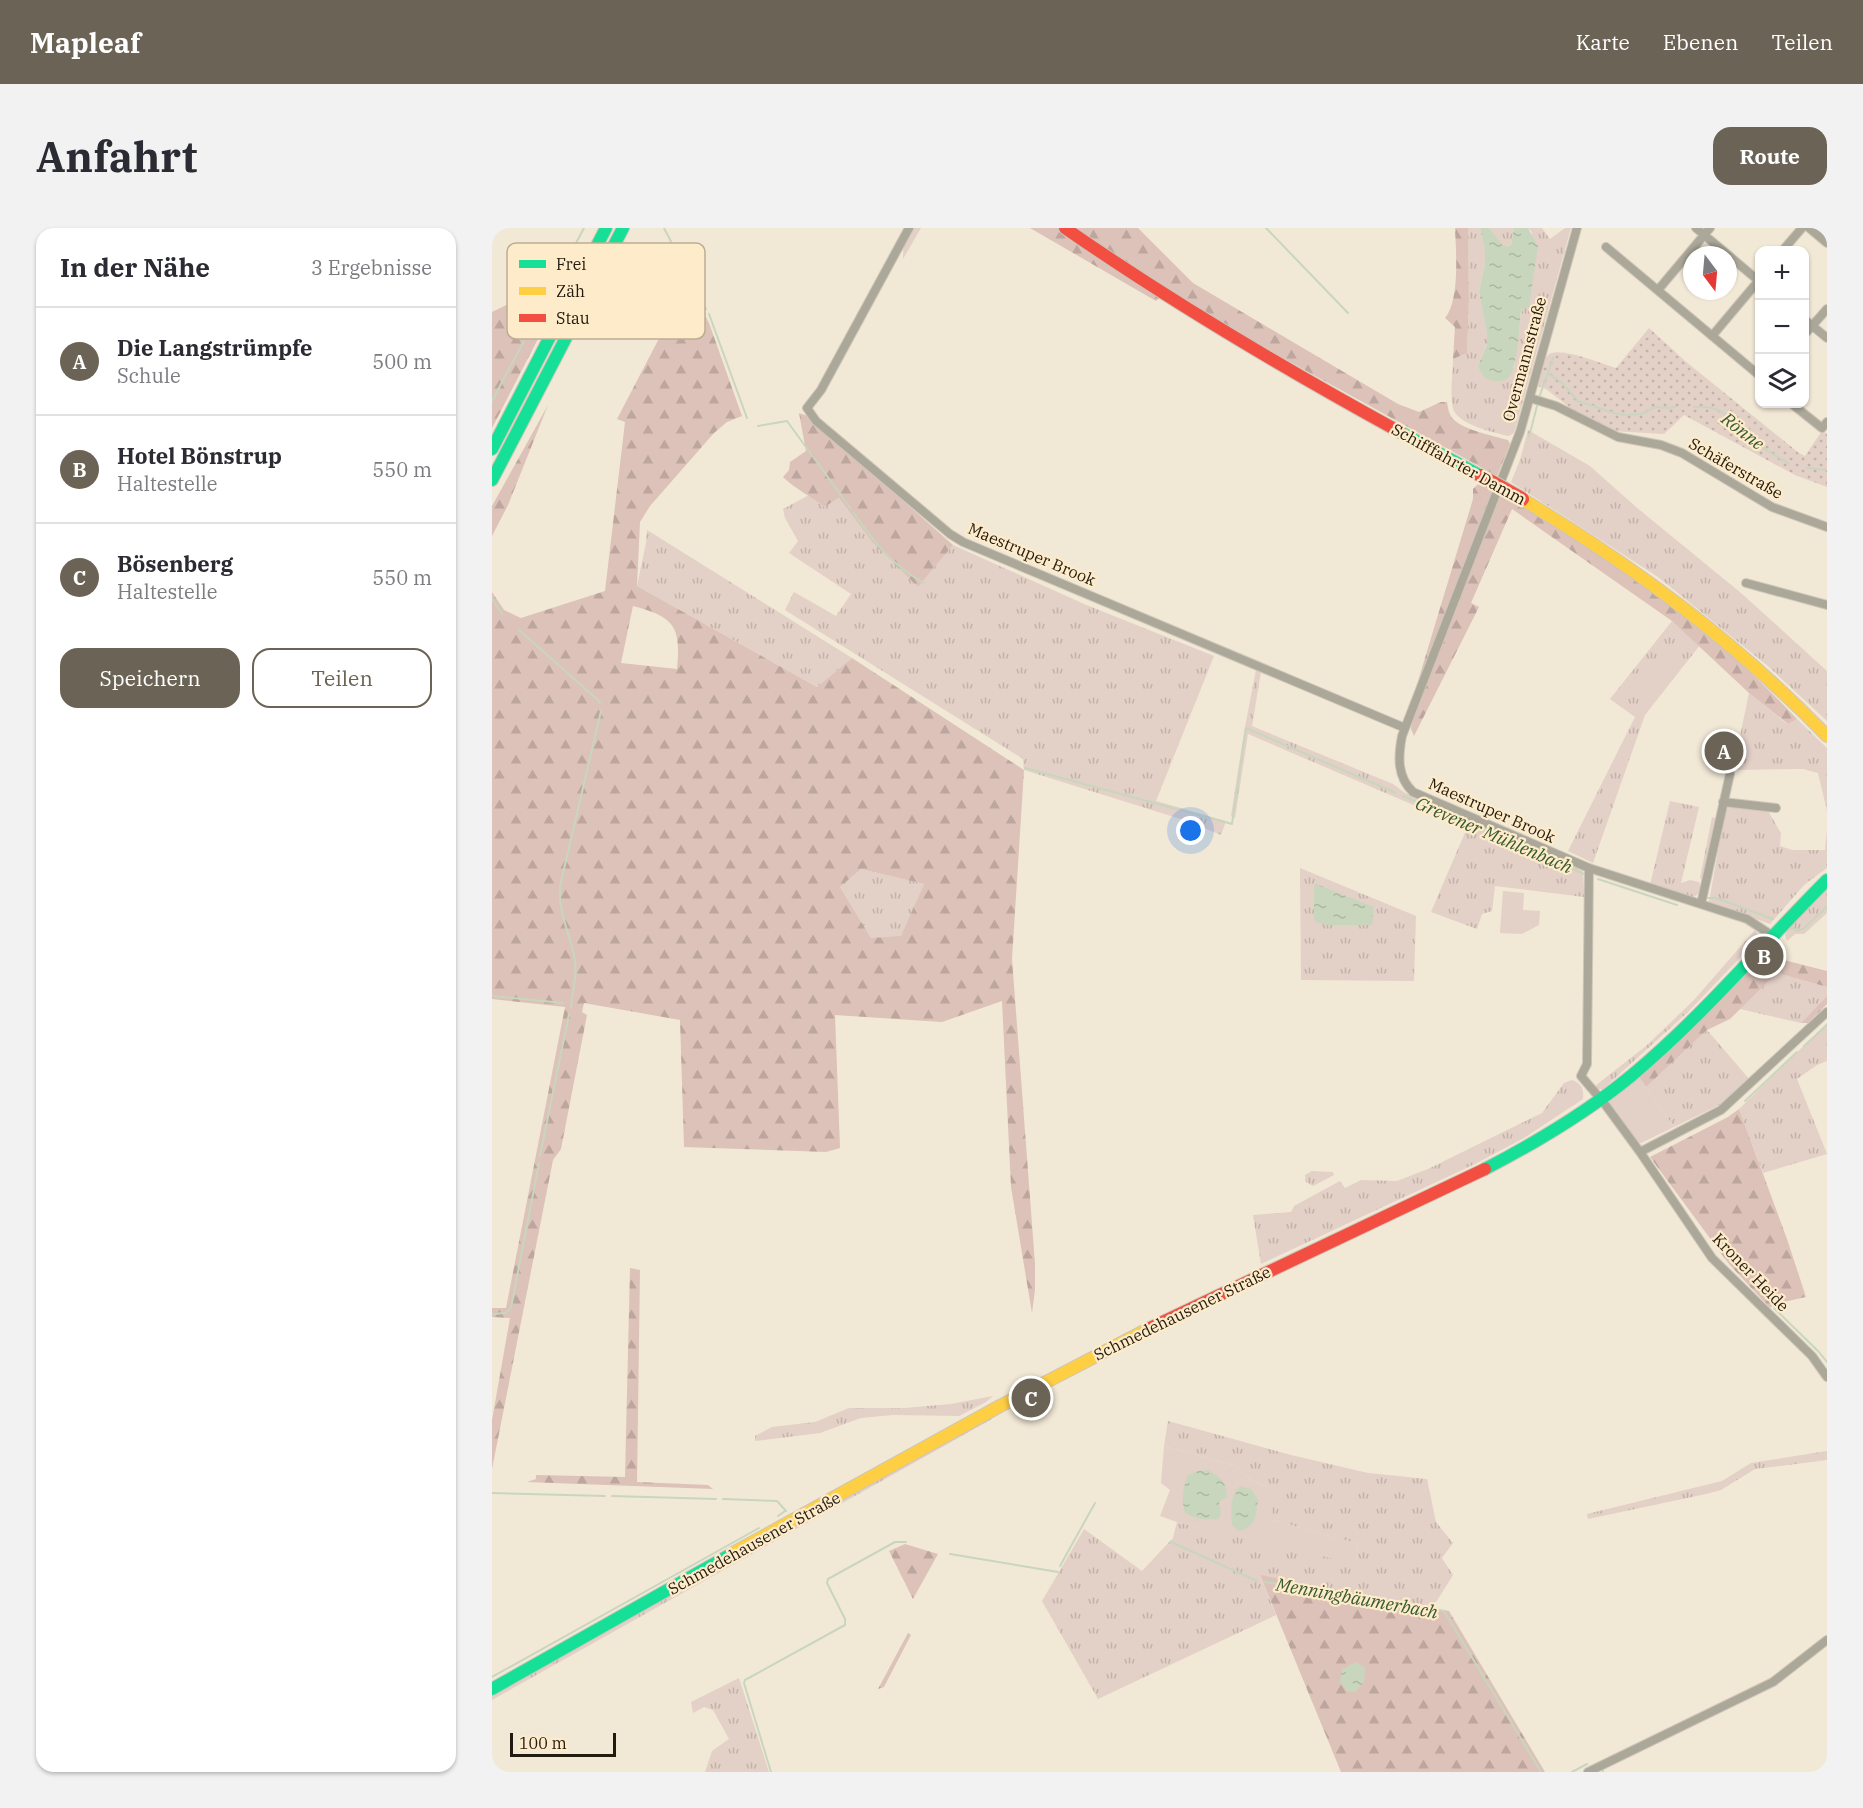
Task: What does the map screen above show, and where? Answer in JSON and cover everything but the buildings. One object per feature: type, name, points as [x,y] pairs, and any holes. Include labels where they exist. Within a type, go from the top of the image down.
[{"type":"main road","points":[[597,243],[604,228]]},
{"type":"main road","points":[[615,243],[623,228]]},
{"type":"main road","name":"Schifffahrter Damm","points":[[1065,228],[1113,263],[1222,332],[1576,530],[1695,615],[1766,674],[1827,736]]},
{"type":"main road","points":[[492,449],[549,339]]},
{"type":"main road","points":[[492,480],[565,339]]},
{"type":"main road","name":"Schmedehausener Straße","points":[[492,1689],[1071,1368],[1177,1314],[1490,1167],[1548,1135],[1601,1099],[1672,1040],[1827,880]]},
{"type":"street","name":"Maestruper Brook","points":[[909,228],[820,390],[807,408],[816,421],[950,534],[963,542],[1405,728]]},
{"type":"street","name":"Overmannstraße","points":[[1496,496],[1520,432],[1576,228]]},
{"type":"street","points":[[1696,228],[1707,232],[1755,277]]},
{"type":"street","points":[[1787,246],[1802,228]]},
{"type":"street","points":[[1809,228],[1827,243]]},
{"type":"street","points":[[1658,290],[1707,232]]},
{"type":"street","points":[[1606,247],[1755,372]]},
{"type":"street","points":[[1712,336],[1755,286]]},
{"type":"street","points":[[1809,329],[1827,309]]},
{"type":"street","points":[[1809,323],[1827,338]]},
{"type":"street","name":"Schäferstraße","points":[[1530,398],[1556,406],[1618,437],[1661,445],[1682,453],[1772,507],[1827,527]]},
{"type":"street","points":[[1798,408],[1824,425]]},
{"type":"street","name":"Maestruper Brook","points":[[1496,496],[1405,728],[1400,749],[1401,775],[1405,784],[1413,792],[1589,868],[1645,888],[1747,919],[1773,936]]},
{"type":"street","points":[[1746,583],[1827,605]]},
{"type":"street","points":[[1701,904],[1730,774]]},
{"type":"street","points":[[1723,802],[1776,808]]},
{"type":"street","points":[[1589,868],[1587,1064],[1581,1076],[1601,1099]]},
{"type":"street","points":[[1640,1152],[1721,1110],[1827,1012]]},
{"type":"street","name":"Kroner Heide","points":[[1601,1099],[1712,1258],[1812,1356],[1827,1377]]},
{"type":"street","points":[[1588,1772],[1773,1682],[1827,1640]]},
{"type":"green space","points":[[904,228],[921,228],[903,259]]},
{"type":"green space","points":[[1030,228],[1138,228],[1193,283],[1398,404],[1419,412],[1441,402],[1447,402],[1451,416],[1459,424],[1508,440],[1510,444],[1497,476],[1221,324],[1169,289],[1156,301]]},
{"type":"green space","points":[[1455,228],[1468,228],[1469,301],[1467,353],[1453,359],[1455,327],[1445,318],[1450,310],[1455,288]]},
{"type":"green space","points":[[1468,228],[1480,228],[1485,251],[1479,292],[1487,343],[1478,366],[1514,368],[1532,232],[1528,228],[1542,228],[1550,239],[1565,228],[1571,228],[1514,433],[1509,436],[1471,424],[1458,416],[1453,406],[1451,393],[1453,359],[1467,353]]},
{"type":"green space","points":[[1489,228],[1514,228],[1511,245],[1507,247],[1502,245]]},
{"type":"green space","points":[[507,305],[507,339],[538,339],[492,428],[492,312]]},
{"type":"green space","points":[[705,315],[742,416],[727,422],[714,433],[650,506],[640,522],[637,586],[817,687],[852,658],[1024,770],[1012,959],[1035,1264],[1035,1290],[1032,1313],[1011,1187],[1002,1001],[942,1022],[835,1015],[840,1148],[826,1152],[684,1147],[680,1020],[584,1003],[582,1012],[587,1015],[561,1149],[553,1160],[492,1469],[492,1420],[510,1318],[492,1317],[492,1308],[506,1308],[565,1007],[492,999],[492,592],[504,610],[521,618],[605,591],[625,422],[617,419],[659,339],[705,339]],"holes":[[[633,606],[666,620],[672,626],[678,643],[677,669],[621,663]],[[861,869],[924,884],[901,936],[871,938],[840,887]]]},
{"type":"green space","points":[[1649,328],[1685,361],[1799,453],[1805,456],[1822,431],[1827,434],[1827,487],[1795,475],[1684,415],[1664,434],[1612,431],[1573,410],[1546,389],[1538,386],[1548,355],[1561,352],[1616,368]]},
{"type":"green space","points":[[548,405],[508,505],[492,536],[492,506]]},
{"type":"green space","points":[[799,413],[808,416],[953,545],[918,587],[873,543],[839,498],[824,507],[783,477],[789,470],[790,462],[806,451]]},
{"type":"green space","points":[[1528,430],[1590,466],[1741,593],[1827,671],[1827,721],[1769,667],[1658,577],[1511,482]]},
{"type":"green space","points":[[1478,484],[1565,532],[1648,587],[1726,650],[1797,719],[1788,724],[1749,693],[1672,621],[1512,509],[1471,603],[1479,607],[1414,736],[1411,729],[1415,691],[1473,499],[1473,489]]},
{"type":"green space","points":[[809,495],[824,507],[839,498],[873,543],[918,587],[953,545],[1084,604],[1214,656],[1156,801],[1226,821],[1221,835],[1187,821],[1024,770],[1023,759],[785,610],[794,592],[836,616],[851,594],[789,553],[798,541],[785,518],[783,509]]},
{"type":"green space","points":[[647,530],[852,658],[817,687],[637,586]]},
{"type":"green space","points":[[1672,621],[1700,645],[1645,715],[1593,863],[1568,851],[1635,717],[1610,699]]},
{"type":"green space","points":[[1667,648],[1684,662],[1647,706],[1630,692]]},
{"type":"green space","points":[[1256,670],[1261,672],[1252,726],[1393,784],[1405,793],[1583,870],[1584,897],[1495,886],[1492,911],[1482,914],[1477,929],[1431,912],[1467,828],[1248,734],[1235,818],[1231,816]]},
{"type":"green space","points":[[1749,693],[1787,724],[1797,719],[1827,748],[1827,811],[1818,773],[1803,769],[1733,770]]},
{"type":"green space","points":[[1670,801],[1699,807],[1681,883],[1690,880],[1699,882],[1701,888],[1692,898],[1650,885]]},
{"type":"green space","points":[[1728,808],[1768,811],[1781,833],[1780,846],[1792,850],[1825,850],[1827,831],[1827,868],[1804,885],[1770,924],[1709,902],[1725,812]]},
{"type":"green space","points":[[1712,817],[1717,819],[1703,879],[1700,878]]},
{"type":"green space","points":[[1300,868],[1416,916],[1414,981],[1301,980]]},
{"type":"green space","points":[[861,869],[924,884],[901,937],[871,938],[840,887]]},
{"type":"green space","points":[[1827,889],[1827,913],[1804,934],[1795,934],[1787,941],[1785,935],[1793,920]]},
{"type":"green space","points":[[1503,891],[1524,893],[1523,910],[1540,911],[1539,925],[1522,934],[1500,933]]},
{"type":"green space","points":[[1755,930],[1759,938],[1687,1013],[1603,1089],[1595,1086],[1646,1046],[1693,1001]]},
{"type":"green space","points":[[1772,949],[1779,950],[1772,957],[1827,971],[1827,987],[1777,973],[1730,1019],[1707,1030],[1646,1087],[1639,1077]]},
{"type":"green space","points":[[1777,973],[1827,987],[1827,996],[1801,1023],[1740,1009]]},
{"type":"green space","points":[[1827,996],[1827,1004],[1808,1023],[1801,1023]]},
{"type":"green space","points":[[1827,1023],[1827,1061],[1797,1079],[1827,1154],[1763,1173],[1739,1109]]},
{"type":"green space","points":[[1707,1030],[1750,1080],[1721,1104],[1674,1127],[1646,1087]]},
{"type":"green space","points":[[1639,1077],[1674,1127],[1641,1143],[1609,1102]]},
{"type":"green space","points":[[1572,1080],[1582,1087],[1583,1099],[1524,1138],[1475,1164],[1261,1264],[1253,1215],[1291,1212],[1294,1206],[1340,1181],[1345,1188],[1361,1180],[1397,1181],[1428,1169],[1542,1113],[1564,1083]]},
{"type":"green space","points":[[1739,1109],[1806,1297],[1775,1304],[1770,1308],[1729,1264],[1650,1157],[1728,1117]]},
{"type":"green space","points":[[1312,1171],[1333,1172],[1334,1175],[1313,1186],[1306,1182],[1305,1175]]},
{"type":"green space","points":[[630,1268],[640,1270],[637,1482],[708,1485],[713,1489],[527,1482],[536,1479],[536,1475],[625,1477]]},
{"type":"green space","points":[[993,1396],[959,1416],[893,1415],[861,1418],[820,1433],[755,1441],[755,1436],[772,1427],[815,1422],[849,1408],[905,1408],[951,1404]]},
{"type":"green space","points":[[991,1416],[992,1419],[492,1700],[492,1695]]},
{"type":"green space","points":[[1168,1421],[1291,1455],[1368,1473],[1427,1479],[1436,1522],[1453,1543],[1442,1558],[1453,1575],[1433,1607],[1260,1576],[1276,1615],[1098,1699],[1042,1601],[1084,1529],[1142,1571],[1173,1538],[1177,1522],[1356,1563],[1358,1544],[1272,1520],[1266,1487],[1250,1479],[1236,1466],[1164,1446]]},
{"type":"green space","points":[[1164,1446],[1236,1466],[1250,1479],[1266,1487],[1273,1497],[1272,1520],[1358,1544],[1356,1564],[1160,1516],[1170,1490],[1161,1483]]},
{"type":"green space","points":[[1827,1451],[1827,1460],[1755,1469],[1721,1490],[1588,1519],[1587,1514],[1722,1481],[1751,1463]]},
{"type":"green space","points":[[905,1544],[938,1554],[913,1599],[889,1551]]},
{"type":"green space","points":[[1260,1575],[1449,1611],[1545,1772],[1341,1772]]},
{"type":"green space","points":[[908,1633],[911,1635],[884,1687],[878,1689]]},
{"type":"green space","points":[[739,1678],[769,1772],[705,1772],[712,1751],[729,1739],[713,1710],[704,1707],[693,1713],[691,1702]]},
{"type":"water","points":[[1480,228],[1489,228],[1507,247],[1511,245],[1514,228],[1528,228],[1538,246],[1529,307],[1521,310],[1515,364],[1510,376],[1500,381],[1493,381],[1485,377],[1478,366],[1487,344],[1479,292],[1485,263]]},
{"type":"water","points":[[1316,884],[1374,907],[1372,925],[1327,925],[1316,922],[1314,919],[1314,887]]},
{"type":"water","points":[[1208,1470],[1222,1480],[1226,1487],[1227,1497],[1219,1502],[1221,1515],[1218,1519],[1193,1517],[1185,1513],[1183,1494],[1187,1476],[1197,1471]]},
{"type":"water","points":[[1240,1486],[1251,1489],[1258,1499],[1252,1524],[1238,1531],[1232,1525],[1231,1509],[1232,1499]]},
{"type":"water","points":[[1356,1662],[1365,1668],[1364,1682],[1355,1692],[1347,1691],[1340,1682],[1342,1669]]},
{"type":"waterway","points":[[576,243],[584,228]]},
{"type":"waterway","points":[[664,228],[672,243]]},
{"type":"waterway","points":[[1266,228],[1348,313]]},
{"type":"waterway","points":[[709,314],[747,418]]},
{"type":"waterway","points":[[492,401],[525,339]]},
{"type":"waterway","name":"Rönne","points":[[1540,395],[1553,358]]},
{"type":"waterway","name":"Rönne","points":[[1549,374],[1561,382],[1578,401],[1614,413],[1642,414],[1655,407],[1676,407]]},
{"type":"waterway","name":"Rönne","points":[[1529,437],[1537,406]]},
{"type":"waterway","name":"Rönne","points":[[1694,407],[1720,411],[1732,421],[1738,432],[1789,464]]},
{"type":"waterway","points":[[758,426],[787,421],[851,509]]},
{"type":"waterway","name":"Rönne","points":[[1807,468],[1827,470]]},
{"type":"waterway","points":[[853,512],[884,552],[901,568],[924,583]]},
{"type":"waterway","points":[[492,599],[502,614]]},
{"type":"waterway","points":[[519,630],[600,703]]},
{"type":"waterway","points":[[571,1007],[575,962],[562,913],[560,886],[601,711]]},
{"type":"waterway","name":"Grevener Mühlenbach","points":[[1025,768],[1232,824],[1246,728],[1396,793]]},
{"type":"waterway","name":"Grevener Mühlenbach","points":[[1403,796],[1584,874]]},
{"type":"waterway","name":"Grevener Mühlenbach","points":[[1598,879],[1677,905]]},
{"type":"waterway","name":"Grevener Mühlenbach","points":[[1708,898],[1716,898],[1773,919]]},
{"type":"waterway","name":"Grevener Mühlenbach","points":[[1792,927],[1796,931],[1803,929],[1827,907]]},
{"type":"waterway","points":[[492,996],[563,1003]]},
{"type":"waterway","points":[[540,1156],[569,1014]]},
{"type":"waterway","points":[[1804,1046],[1827,1025]]},
{"type":"waterway","points":[[1745,1101],[1797,1052]]},
{"type":"waterway","points":[[492,1314],[506,1313],[511,1308],[539,1163]]},
{"type":"waterway","points":[[1774,1308],[1827,1362]]},
{"type":"waterway","points":[[492,1493],[605,1496]]},
{"type":"waterway","points":[[612,1496],[716,1499]]},
{"type":"waterway","points":[[723,1499],[777,1501],[786,1511]]},
{"type":"waterway","points":[[1060,1566],[1095,1503]]},
{"type":"waterway","points":[[778,1516],[785,1511]]},
{"type":"waterway","points":[[492,1677],[759,1528]]},
{"type":"waterway","name":"Menningbäumerbach","points":[[771,1772],[745,1680],[845,1625],[845,1619],[827,1583],[828,1579],[895,1542],[906,1542]]},
{"type":"waterway","name":"Menningbäumerbach","points":[[1171,1542],[1257,1581]]},
{"type":"waterway","name":"Menningbäumerbach","points":[[950,1554],[1058,1572]]},
{"type":"waterway","name":"Menningbäumerbach","points":[[1265,1582],[1444,1611],[1541,1772]]},
{"type":"waterway","name":"Menningbäumerbach","points":[[1572,1772],[1587,1764]]},
{"type":"traffic: fast","points":[[598,243],[606,228]]},
{"type":"traffic: fast","points":[[615,243],[623,228]]},
{"type":"traffic: fast","points":[[492,449],[549,339]]},
{"type":"traffic: fast","points":[[492,480],[565,339]]},
{"type":"traffic: fast","points":[[1400,432],[1481,476]]},
{"type":"traffic: fast","points":[[1485,1169],[1561,1126],[1631,1076],[1682,1030],[1827,880]]},
{"type":"traffic: fast","points":[[492,1689],[733,1553]]},
{"type":"traffic: slow","points":[[1522,499],[1605,552],[1682,607],[1756,668],[1827,736]]},
{"type":"traffic: slow","points":[[733,1553],[1000,1406],[1150,1328]]},
{"type":"traffic: jam","points":[[1065,228],[1147,283],[1230,334],[1400,432]]},
{"type":"traffic: jam","points":[[1481,476],[1522,499]]},
{"type":"traffic: jam","points":[[1150,1328],[1485,1169]]},
{"type":"place","name":"Die Langstrümpfe","points":[[1724,751]]},
{"type":"place","name":"Hotel Bönstrup","points":[[1764,956]]},
{"type":"place","name":"Bösenberg","points":[[1031,1398]]}]
